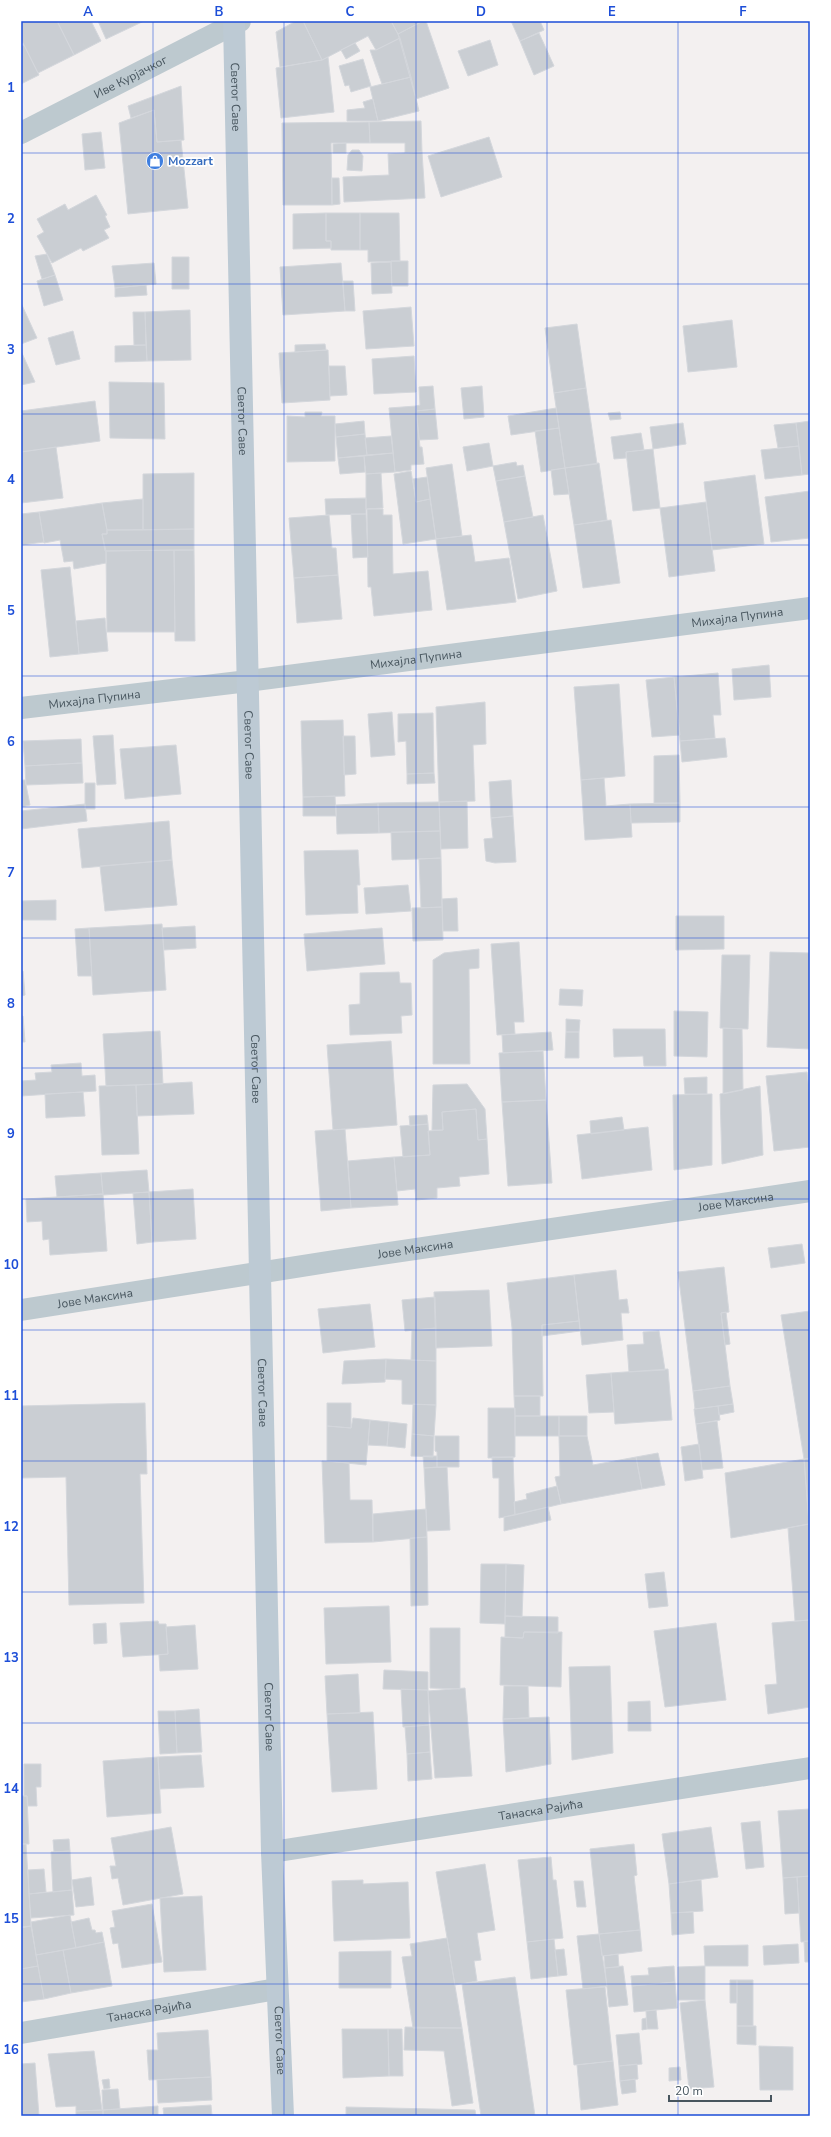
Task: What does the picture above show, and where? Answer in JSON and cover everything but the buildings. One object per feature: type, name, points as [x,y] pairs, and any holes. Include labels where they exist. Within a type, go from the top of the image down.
[{"type":"street","name":"Иве Курјачког","points":[[21,133],[236,22]]},
{"type":"street","name":"Светог Саве","points":[[236,22],[272,1852],[283,2116]]},
{"type":"street","name":"Михајла Пупина","points":[[21,708],[248,681],[810,608]]},
{"type":"street","name":"Јове Максина","points":[[21,1310],[261,1272],[810,1191]]},
{"type":"street","name":"Танаска Рајића","points":[[272,1852],[810,1768]]},
{"type":"street","name":"Танаска Рајића","points":[[21,2033],[277,1989]]},
{"type":"place","name":"Mozzart","points":[[155,161]]}]
